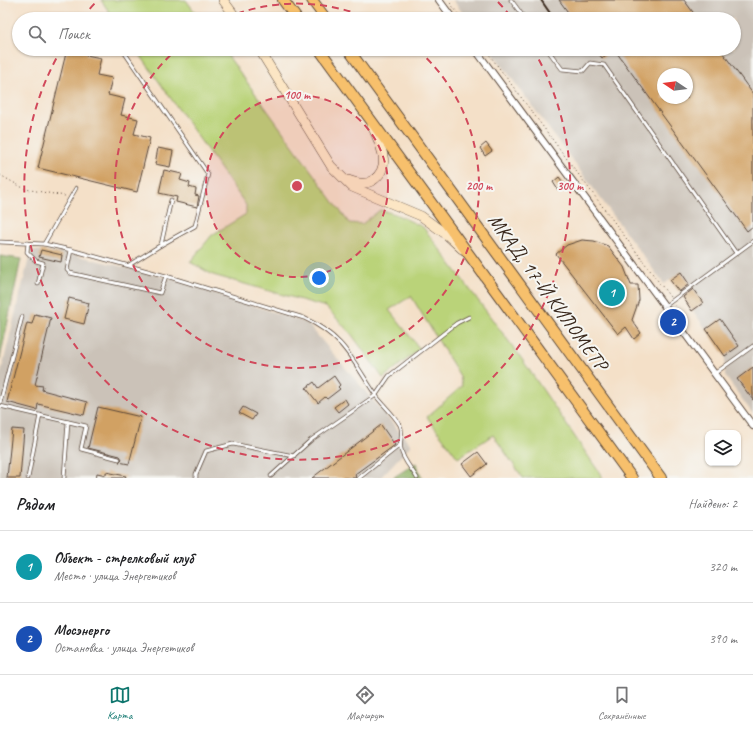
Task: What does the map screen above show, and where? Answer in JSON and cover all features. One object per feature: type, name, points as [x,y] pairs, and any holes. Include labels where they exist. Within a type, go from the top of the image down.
[{"type":"highway","points":[[283,0],[292,12]]},
{"type":"highway","points":[[312,0],[321,12]]},
{"type":"highway","name":"МКАД, 17-Й КИЛОМЕТР","points":[[324,56],[632,478]]},
{"type":"highway","name":"МКАД, 17-Й КИЛОМЕТР","points":[[353,56],[661,478]]},
{"type":"main road","points":[[223,0],[232,12]]},
{"type":"main road","points":[[262,56],[331,166],[352,187],[421,216],[447,235],[473,260]]},
{"type":"main road","points":[[340,175],[357,183],[364,183],[370,182],[381,172],[384,165],[383,153],[369,118]]},
{"type":"street","points":[[439,0],[448,12]]},
{"type":"street","points":[[480,56],[753,426]]},
{"type":"lane","points":[[511,0],[520,12]]},
{"type":"lane","points":[[127,56],[208,174],[195,226],[129,265]]},
{"type":"lane","points":[[552,56],[562,69],[583,71],[590,63],[604,65],[736,254]]},
{"type":"lane","points":[[44,244],[76,188]]},
{"type":"lane","points":[[161,245],[171,200]]},
{"type":"lane","points":[[665,306],[753,240]]},
{"type":"lane","points":[[0,242],[44,244],[129,265],[304,318],[322,326],[336,337],[349,353],[376,395],[400,425],[402,437],[400,445],[404,458],[417,478]]},
{"type":"lane","points":[[28,243],[27,252],[36,261],[44,263],[38,284]]},
{"type":"lane","points":[[71,250],[67,270],[70,273],[160,293],[166,276]]},
{"type":"lane","points":[[22,317],[0,404],[86,426],[81,449],[119,458]]},
{"type":"lane","points":[[271,476],[311,440],[376,395],[389,376],[456,323],[469,317]]},
{"type":"lane","points":[[714,374],[753,346]]},
{"type":"lane","points":[[28,478],[40,415]]},
{"type":"lane","points":[[64,478],[68,422]]},
{"type":"lane","points":[[196,478],[196,474],[206,451],[233,444],[294,456]]},
{"type":"lane","points":[[359,478],[400,445]]},
{"type":"path","points":[[448,0],[457,12]]},
{"type":"path","points":[[490,56],[672,301],[681,318]]},
{"type":"path","points":[[0,175],[25,189],[71,197]]},
{"type":"shaded area","points":[[453,0],[753,0],[753,414],[725,376],[725,356],[670,280],[664,284],[495,56],[741,56],[741,12],[462,12]]},
{"type":"shaded area","points":[[31,250],[63,252],[172,279],[307,323],[411,445],[380,478],[0,478],[0,376]]},
{"type":"green space","points":[[101,0],[186,0],[195,12],[109,12]]},
{"type":"green space","points":[[141,56],[228,56],[349,223],[362,224],[380,210],[395,214],[423,227],[519,355],[603,478],[523,478],[493,435],[458,458],[427,417],[462,386],[460,376],[411,296],[389,310],[420,349],[383,378],[352,335],[326,307],[213,275],[190,262],[212,235],[246,214],[246,205]]},
{"type":"green space","points":[[0,256],[21,259],[0,359]]},
{"type":"green space","points":[[416,463],[422,478],[393,478],[394,477]]},
{"type":"building","points":[[559,0],[684,0],[693,12],[568,12]]},
{"type":"building","points":[[65,56],[91,56],[101,58],[97,75],[112,78],[108,95],[125,99],[121,115],[138,119],[134,134],[150,138],[137,192],[38,168]]},
{"type":"building","points":[[619,56],[725,56],[753,94],[753,226],[747,231]]},
{"type":"building","points":[[486,143],[492,151],[485,156],[480,148]]},
{"type":"building","points":[[158,148],[173,151],[170,167],[155,164]]},
{"type":"building","points":[[164,170],[182,174],[180,180],[190,183],[189,187],[196,189],[195,195],[199,196],[197,207],[176,202],[177,197],[159,193]]},
{"type":"building","points":[[559,177],[565,185],[558,190],[553,182]]},
{"type":"building","points":[[582,240],[594,241],[608,246],[624,267],[631,285],[638,285],[639,300],[632,320],[641,333],[634,339],[626,327],[618,334],[556,254],[567,245]]},
{"type":"building","points":[[41,250],[62,255],[61,262],[39,257]]},
{"type":"building","points":[[681,272],[689,284],[679,292],[670,280]]},
{"type":"building","points":[[693,289],[703,303],[692,311],[683,297]]},
{"type":"building","points":[[69,298],[89,303],[84,324],[64,319]]},
{"type":"building","points":[[35,314],[51,318],[35,385],[43,386],[42,390],[87,402],[84,415],[38,404],[37,410],[7,402],[27,323],[32,324]]},
{"type":"building","points":[[720,319],[739,346],[725,356],[706,329]]},
{"type":"building","points":[[753,367],[753,400],[737,379]]},
{"type":"building","points":[[334,376],[340,385],[338,387],[340,389],[327,399],[325,397],[318,403],[306,388],[314,382],[318,388]]},
{"type":"building","points":[[345,399],[348,404],[338,412],[334,407]]},
{"type":"building","points":[[98,407],[141,417],[129,464],[119,462],[122,459],[120,456],[88,448]]},
{"type":"building","points":[[243,407],[256,414],[252,420],[239,413]]},
{"type":"building","points":[[381,425],[395,445],[355,474],[356,478],[312,478]]},
{"type":"building","points":[[12,429],[24,430],[20,478],[7,478]]},
{"type":"building","points":[[478,452],[487,464],[471,476],[462,464]]},
{"type":"building","points":[[106,472],[126,476],[125,478],[96,478],[97,473],[106,475]]},
{"type":"railway","points":[[541,0],[549,12]]},
{"type":"place","name":"Объект - стрелковый клуб","points":[[612,293]]},
{"type":"place","name":"Мосэнерго","points":[[673,322]]}]
